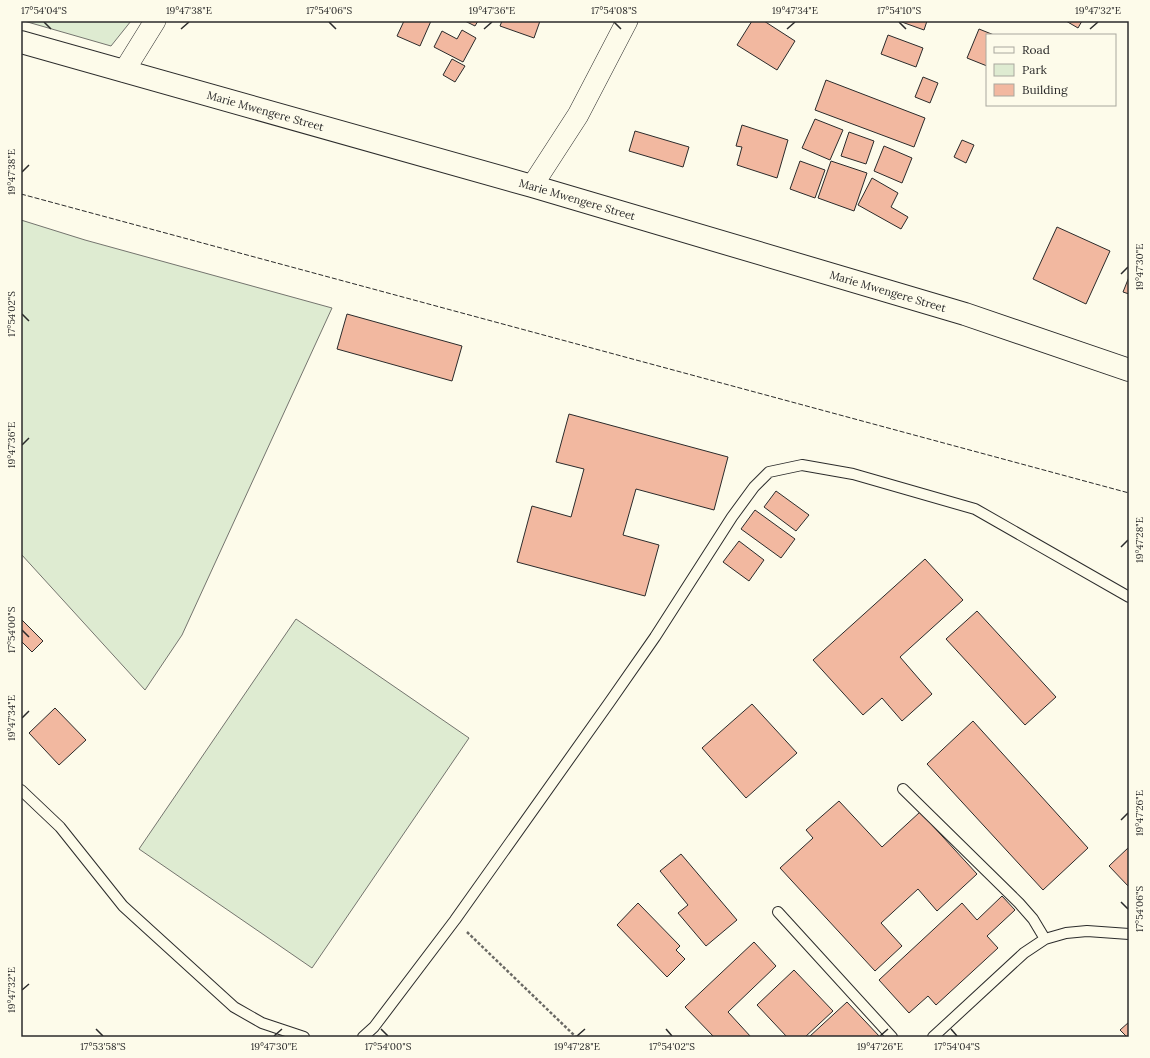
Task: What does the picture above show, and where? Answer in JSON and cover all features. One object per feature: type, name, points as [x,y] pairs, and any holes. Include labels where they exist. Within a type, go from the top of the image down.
[{"type":"main road","name":"Marie Mwengere Street","points":[[21,42],[532,186],[965,314],[1129,370]]},
{"type":"street","points":[[124,71],[155,21]]},
{"type":"street","points":[[532,186],[578,115],[627,21]]},
{"type":"lane","points":[[362,1037],[375,1032],[655,637],[732,516],[754,487],[769,472],[802,465],[853,474],[975,509],[1129,597]]},
{"type":"lane","points":[[903,789],[1019,903],[1033,919],[1045,939]]},
{"type":"lane","points":[[21,790],[60,827],[123,906],[234,1007],[262,1024],[304,1037]]},
{"type":"lane","points":[[778,912],[892,1037]]},
{"type":"lane","points":[[932,1037],[1024,953],[1045,939],[1066,933],[1087,931],[1129,934]]},
{"type":"path","points":[[455,920],[508,969],[576,1037]]},
{"type":"green space","points":[[24,21],[131,21],[111,46]]},
{"type":"green space","points":[[21,220],[85,240],[332,308],[182,635],[145,690],[21,554]]},
{"type":"green space","points":[[296,619],[469,738],[312,968],[139,849]]},
{"type":"building","points":[[404,21],[431,21],[420,46],[397,36]]},
{"type":"building","points":[[465,21],[478,21],[475,26]]},
{"type":"building","points":[[502,21],[540,21],[534,38],[500,26]]},
{"type":"building","points":[[752,21],[764,21],[795,41],[777,70],[737,45]]},
{"type":"building","points":[[899,21],[927,21],[924,30]]},
{"type":"building","points":[[1066,21],[1082,21],[1078,28]]},
{"type":"building","points":[[979,29],[992,34],[986,34],[986,66],[967,58]]},
{"type":"building","points":[[462,30],[476,38],[463,62],[434,47],[442,31],[457,39]]},
{"type":"building","points":[[888,35],[923,48],[916,67],[881,54]]},
{"type":"building","points":[[452,59],[465,66],[455,82],[443,75]]},
{"type":"building","points":[[923,77],[938,83],[930,103],[915,97]]},
{"type":"building","points":[[826,80],[925,118],[914,147],[815,110]]},
{"type":"building","points":[[815,119],[843,130],[830,160],[802,148]]},
{"type":"building","points":[[742,125],[788,140],[777,178],[737,165],[742,147],[736,146]]},
{"type":"building","points":[[635,131],[689,147],[683,167],[629,151]]},
{"type":"building","points":[[849,132],[874,141],[866,164],[841,156]]},
{"type":"building","points":[[962,140],[974,145],[966,163],[954,157]]},
{"type":"building","points":[[884,146],[912,158],[902,183],[874,171]]},
{"type":"building","points":[[800,161],[825,170],[815,198],[790,189]]},
{"type":"building","points":[[831,161],[867,173],[854,211],[818,198]]},
{"type":"building","points":[[872,178],[898,193],[891,207],[908,217],[901,229],[858,205]]},
{"type":"building","points":[[1057,227],[1110,251],[1086,304],[1033,279]]},
{"type":"building","points":[[1129,277],[1129,294],[1123,292]]},
{"type":"building","points":[[347,314],[462,346],[452,381],[337,349]]},
{"type":"building","points":[[569,414],[728,457],[714,510],[636,489],[623,535],[659,545],[645,596],[517,562],[532,506],[571,517],[584,469],[556,462]]},
{"type":"building","points":[[776,491],[809,515],[796,531],[764,507]]},
{"type":"building","points":[[755,510],[795,539],[781,558],[741,529]]},
{"type":"building","points":[[739,541],[764,560],[749,581],[723,562]]},
{"type":"building","points":[[925,559],[963,600],[900,657],[932,694],[902,721],[882,698],[863,715],[813,660]]},
{"type":"building","points":[[977,611],[1056,697],[1025,725],[946,639]]},
{"type":"building","points":[[21,619],[43,641],[32,652],[21,641]]},
{"type":"building","points":[[752,704],[797,753],[746,798],[702,748]]},
{"type":"building","points":[[55,708],[86,740],[59,765],[29,733]]},
{"type":"building","points":[[973,721],[1088,848],[1043,890],[927,764]]},
{"type":"building","points":[[839,801],[882,847],[920,812],[977,874],[937,911],[918,889],[881,923],[902,946],[875,971],[780,868],[813,838],[806,830]]},
{"type":"building","points":[[1129,847],[1129,887],[1109,866]]},
{"type":"building","points":[[681,854],[737,920],[706,946],[678,913],[688,905],[660,871]]},
{"type":"building","points":[[1002,896],[1015,910],[987,936],[998,948],[936,1005],[928,996],[909,1013],[879,980],[962,903],[977,920]]},
{"type":"building","points":[[638,903],[680,946],[676,950],[685,959],[667,977],[617,925]]},
{"type":"building","points":[[754,942],[776,966],[728,1012],[751,1037],[714,1037],[685,1007]]},
{"type":"building","points":[[794,970],[833,1011],[805,1037],[787,1037],[757,1005]]},
{"type":"building","points":[[847,1002],[880,1037],[809,1037]]},
{"type":"building","points":[[1129,1022],[1129,1037],[1127,1037],[1120,1030]]},
{"type":"fence","points":[[21,194],[1129,493]]}]
